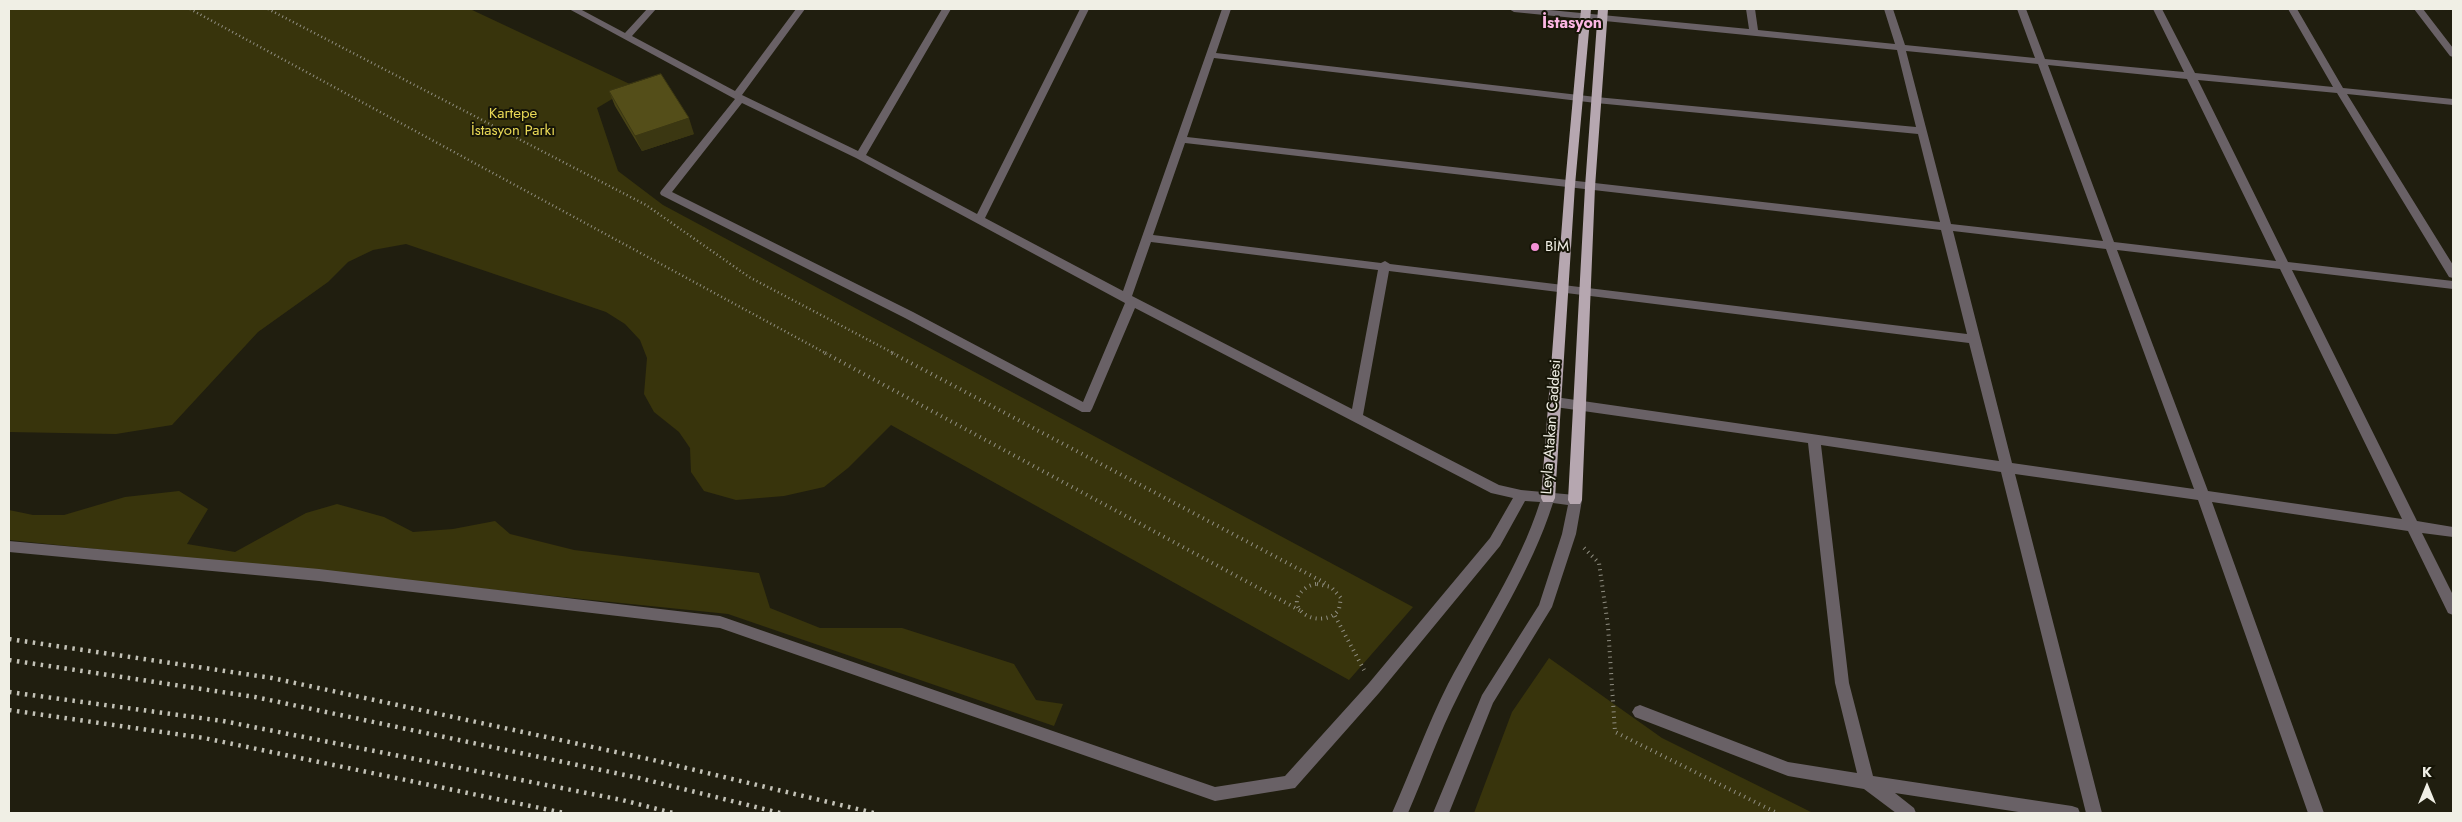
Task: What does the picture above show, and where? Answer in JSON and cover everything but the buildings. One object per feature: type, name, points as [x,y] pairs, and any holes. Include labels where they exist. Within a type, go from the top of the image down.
[{"type":"main road","name":"Leyla Atakan Caddesi","points":[[1548,498],[1570,185],[1586,13]]},
{"type":"main road","name":"Leyla Atakan Caddesi","points":[[1575,500],[1590,187],[1603,14]]},
{"type":"street","points":[[574,9],[739,97],[860,156],[980,218],[1129,299],[1496,489],[1521,495],[1575,500]]},
{"type":"street","points":[[626,37],[652,9]]},
{"type":"street","points":[[801,9],[739,97],[665,193],[909,315],[1086,409],[1129,299],[1147,238],[1226,9]]},
{"type":"street","points":[[860,156],[947,9]]},
{"type":"street","points":[[980,218],[1085,9]]},
{"type":"street","points":[[1514,9],[1603,14],[1754,33],[2453,102]]},
{"type":"street","points":[[1751,9],[1754,33]]},
{"type":"street","points":[[1889,9],[1922,130],[2094,813]]},
{"type":"street","points":[[2022,9],[2203,496],[2316,813]]},
{"type":"street","points":[[2158,9],[2453,609]]},
{"type":"street","points":[[2293,9],[2340,90],[2453,274]]},
{"type":"street","points":[[2418,9],[2453,54]]},
{"type":"street","points":[[1210,55],[1577,98],[1922,130]]},
{"type":"street","points":[[1181,139],[2453,285]]},
{"type":"street","points":[[1147,238],[1384,265],[1974,340]]},
{"type":"street","points":[[1357,416],[1384,265]]},
{"type":"street","points":[[1555,402],[2453,532]]},
{"type":"street","points":[[1814,440],[1842,683],[1867,782],[1908,813]]},
{"type":"street","points":[[9,547],[319,575],[720,622],[1215,794],[1290,783],[1374,688],[1495,542],[1521,495]]},
{"type":"street","name":"Leyla Atakan Caddesi","points":[[1400,813],[1453,689],[1520,571],[1540,527],[1548,498]]},
{"type":"street","name":"Leyla Atakan Caddesi","points":[[1441,813],[1487,700],[1545,608],[1569,534],[1575,500]]},
{"type":"street","points":[[1640,712],[1788,769],[2072,813]]},
{"type":"path","points":[[190,9],[1315,620],[1327,620],[1335,616],[1340,610],[1341,598],[1330,585],[749,277],[646,205],[268,9]]},
{"type":"path","points":[[1301,612],[1297,604],[1300,591],[1314,583],[1330,585]]},
{"type":"path","points":[[1335,616],[1374,688]]},
{"type":"green space","name":"Kartepe İstasyon Parkı","points":[[9,9],[470,9],[634,86],[597,108],[618,171],[663,205],[1413,607],[1349,680],[891,425],[848,468],[824,487],[784,496],[736,500],[704,491],[691,472],[690,448],[679,432],[654,412],[644,394],[647,358],[640,340],[625,324],[606,312],[406,244],[373,250],[348,262],[328,282],[258,332],[172,425],[116,434],[9,432]]},
{"type":"green space","points":[[179,491],[208,509],[187,544],[235,552],[306,513],[337,504],[384,517],[413,532],[453,529],[495,521],[510,534],[574,550],[759,573],[770,608],[820,628],[902,628],[1014,664],[1036,700],[1063,704],[1054,726],[728,614],[9,540],[9,510],[33,515],[64,515],[125,497]]},
{"type":"green space","points":[[1549,658],[1662,738],[1813,813],[1474,813],[1512,712]]},
{"type":"railway","points":[[9,639],[272,678],[653,760],[874,813]]},
{"type":"railway","points":[[9,660],[255,697],[639,778],[780,813]]},
{"type":"railway","points":[[9,692],[223,721],[622,800],[673,813]]},
{"type":"railway","points":[[9,710],[204,738],[564,813]]},
{"type":"place","name":"BİM","points":[[1535,247]]},
{"type":"district","name":"İstasyon","points":[[1572,24]]}]
